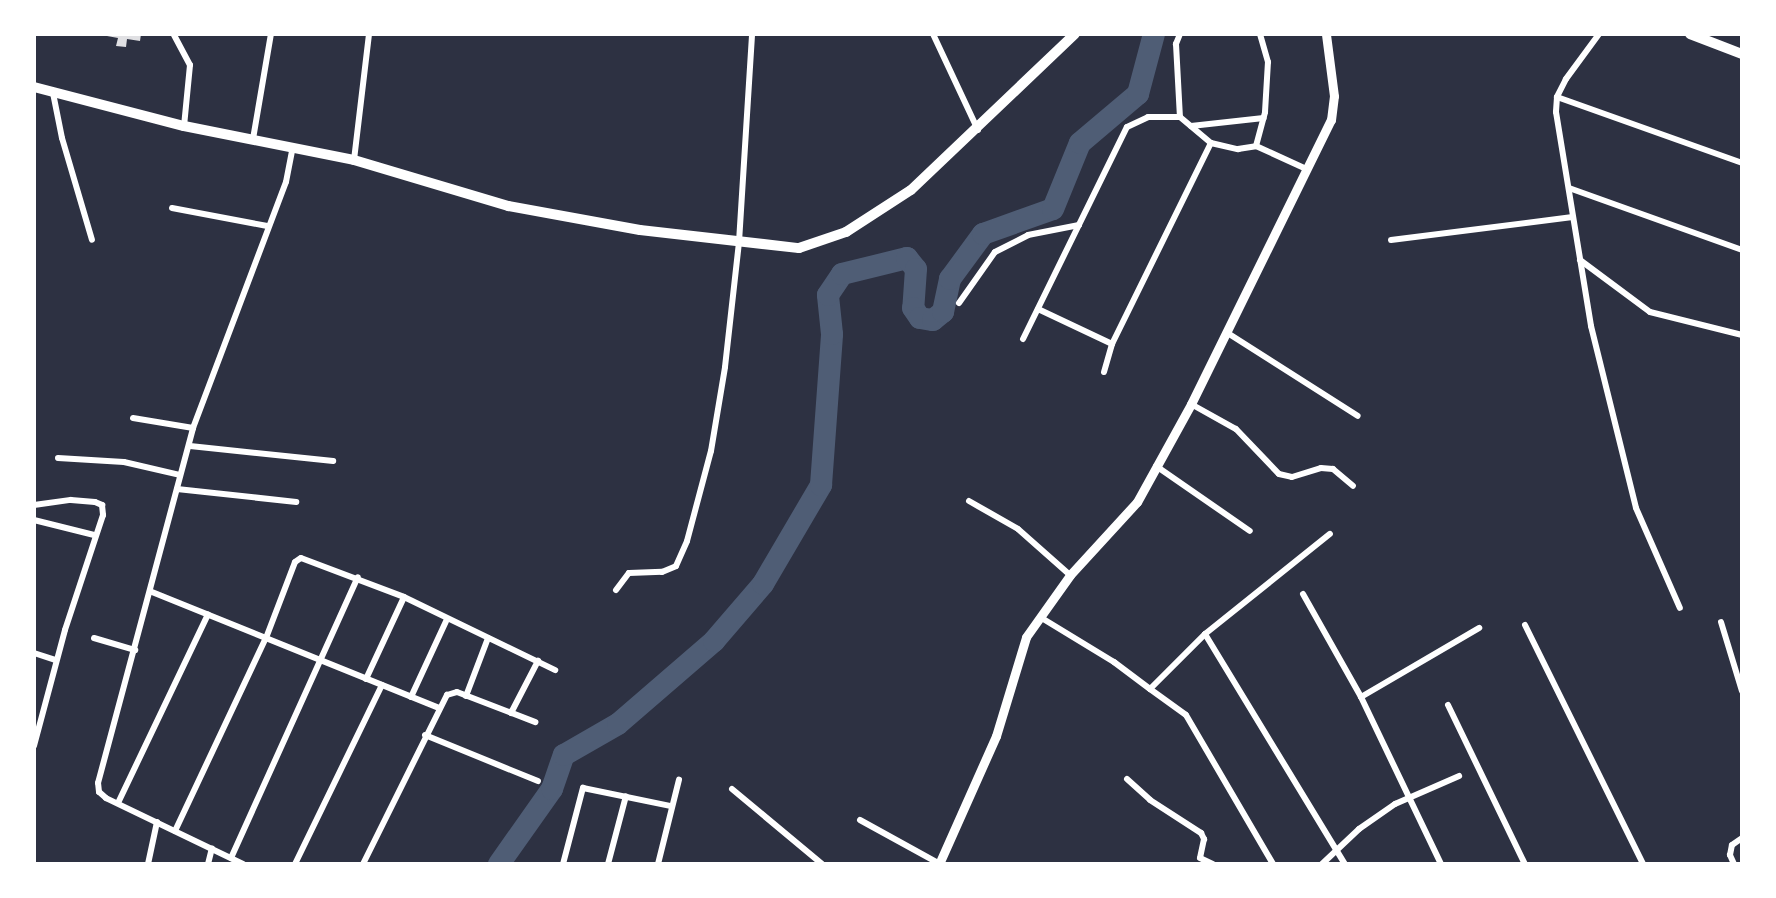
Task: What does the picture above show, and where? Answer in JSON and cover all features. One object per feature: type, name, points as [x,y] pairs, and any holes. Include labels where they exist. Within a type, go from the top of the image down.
[{"type":"main road","points":[[34,87],[184,126],[354,160],[508,206],[640,230],[798,248],[846,232],[911,190],[978,130],[1075,34]]},
{"type":"main road","points":[[1690,34],[1742,54]]},
{"type":"street","points":[[254,139],[271,34]]},
{"type":"street","points":[[354,160],[369,34]]},
{"type":"street","points":[[616,590],[629,573],[668,571],[682,558],[711,451],[726,367],[739,242],[752,34]]},
{"type":"street","points":[[933,34],[978,130]]},
{"type":"street","points":[[1180,34],[1176,44],[1180,117]]},
{"type":"street","points":[[1256,146],[1264,118],[1268,62],[1260,34]]},
{"type":"street","points":[[860,820],[939,863],[996,736],[1026,637],[1070,575],[1122,520],[1156,466],[1191,404],[1304,168],[1331,120],[1334,96],[1326,34]]},
{"type":"street","points":[[1599,34],[1575,66],[1557,97],[1556,112],[1591,326],[1636,508],[1680,608]]},
{"type":"street","points":[[174,35],[190,65],[184,126]]},
{"type":"street","points":[[53,93],[62,138],[92,240]]},
{"type":"street","points":[[1557,97],[1742,163]]},
{"type":"street","points":[[1023,339],[1127,127],[1148,117],[1180,117],[1211,144],[1238,149],[1256,146],[1304,168]]},
{"type":"street","points":[[1191,126],[1264,118]]},
{"type":"street","points":[[1104,372],[1113,344],[1211,144]]},
{"type":"street","points":[[243,864],[118,803],[99,792],[98,783],[152,592],[193,428],[267,226],[286,182],[293,147]]},
{"type":"street","points":[[1569,188],[1742,250]]},
{"type":"street","points":[[172,208],[267,226]]},
{"type":"street","points":[[1391,240],[1573,217]]},
{"type":"street","points":[[959,303],[995,252],[1028,235],[1079,225]]},
{"type":"street","points":[[1579,259],[1650,312],[1742,334]]},
{"type":"street","points":[[1038,309],[1113,344]]},
{"type":"street","points":[[1226,332],[1358,416]]},
{"type":"street","points":[[1191,404],[1236,429],[1279,474],[1293,477],[1321,468],[1333,469],[1353,486]]},
{"type":"street","points":[[133,418],[193,428]]},
{"type":"street","points":[[190,446],[333,461]]},
{"type":"street","points":[[57,458],[124,462],[180,475]]},
{"type":"street","points":[[1156,466],[1250,531]]},
{"type":"street","points":[[177,489],[296,502]]},
{"type":"street","points":[[34,505],[71,500],[102,505],[103,515],[94,535],[56,660],[37,725],[34,746]]},
{"type":"street","points":[[969,501],[1018,529],[1070,575]]},
{"type":"street","points":[[34,520],[94,535]]},
{"type":"street","points":[[1150,689],[1205,634],[1330,534]]},
{"type":"street","points":[[174,831],[266,638],[295,562],[301,558],[358,577],[404,597],[555,670]]},
{"type":"street","points":[[231,858],[358,577]]},
{"type":"street","points":[[152,592],[439,708]]},
{"type":"street","points":[[1303,594],[1361,697],[1441,864]]},
{"type":"street","points":[[366,679],[404,597]]},
{"type":"street","points":[[118,803],[208,614]]},
{"type":"street","points":[[1040,617],[1114,662],[1186,715],[1274,864]]},
{"type":"street","points":[[411,697],[447,619]]},
{"type":"street","points":[[1721,621],[1742,691]]},
{"type":"street","points":[[1526,625],[1643,864]]},
{"type":"street","points":[[1361,697],[1479,628]]},
{"type":"street","points":[[1205,634],[1337,847],[1345,864]]},
{"type":"street","points":[[94,638],[135,650]]},
{"type":"street","points":[[466,696],[488,638]]},
{"type":"street","points":[[34,653],[56,660]]},
{"type":"street","points":[[511,713],[538,661]]},
{"type":"street","points":[[295,864],[382,685]]},
{"type":"street","points":[[363,864],[425,735],[449,693],[466,696],[535,722]]},
{"type":"street","points":[[1448,705],[1526,864]]},
{"type":"street","points":[[425,735],[538,781]]},
{"type":"street","points":[[1322,864],[1337,847],[1387,809],[1459,776]]},
{"type":"street","points":[[1128,779],[1150,800],[1201,833],[1204,839],[1199,861],[1213,864]]},
{"type":"street","points":[[658,864],[679,780]]},
{"type":"street","points":[[563,864],[583,788],[671,806]]},
{"type":"street","points":[[732,789],[822,864]]},
{"type":"street","points":[[608,864],[626,796]]},
{"type":"street","points":[[148,864],[157,822]]},
{"type":"street","points":[[1731,863],[1732,844],[1742,838]]},
{"type":"street","points":[[208,864],[212,848]]},
{"type":"building","points":[[141,34],[140,41],[127,39],[126,47],[116,46],[118,38],[107,36]]},
{"type":"waterway","points":[[499,864],[552,789],[564,755],[618,724],[714,641],[763,584],[821,485],[832,334],[828,295],[842,274],[907,258],[916,269],[913,308],[920,318],[933,320],[943,312],[950,279],[983,234],[1053,209],[1080,143],[1138,94],[1154,34]]}]
